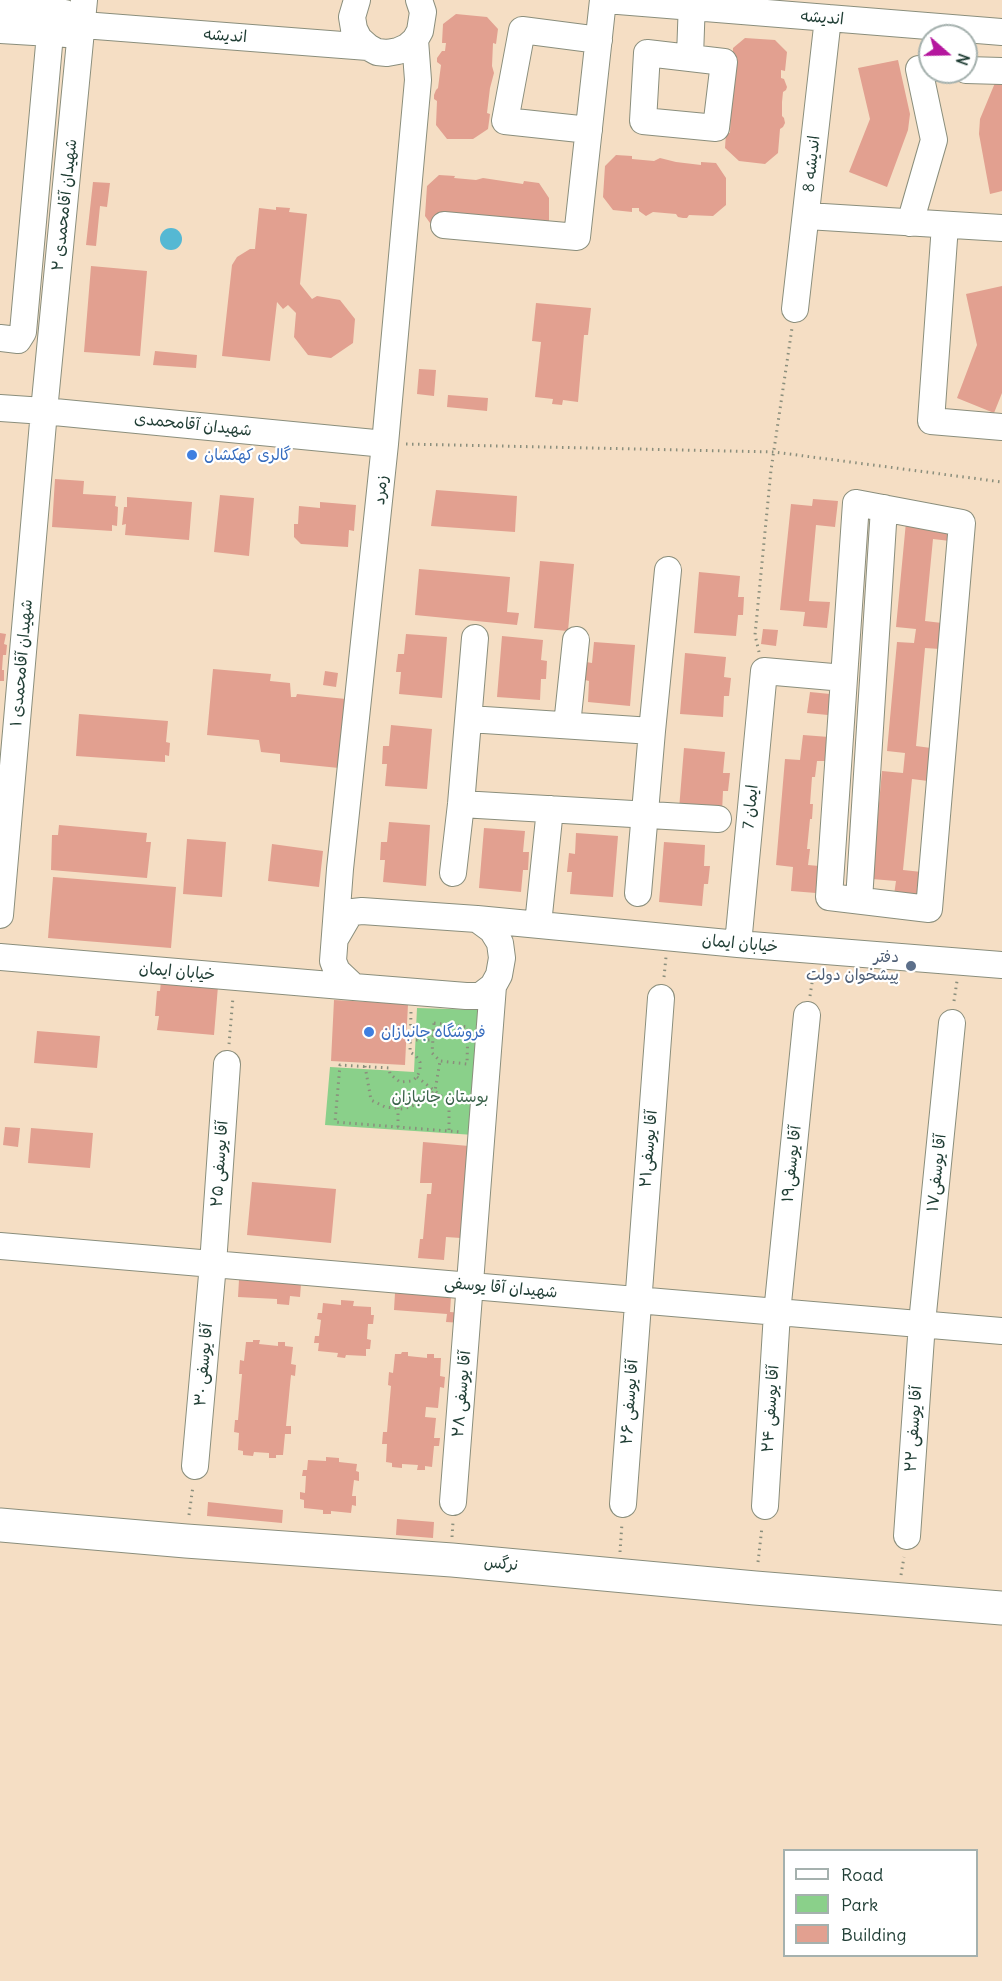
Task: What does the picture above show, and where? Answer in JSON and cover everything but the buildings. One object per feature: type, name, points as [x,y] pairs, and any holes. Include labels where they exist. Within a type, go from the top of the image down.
[{"type":"main road","name":"نرگس","points":[[0,1525],[452,1560],[1002,1608]]},
{"type":"street","name":"انديشه","points":[[605,0],[692,4],[1002,32]]},
{"type":"street","points":[[444,225],[577,237],[605,0]]},
{"type":"street","name":"زمرد","points":[[334,950],[340,869],[386,444],[418,80],[415,40],[423,22],[421,1]]},
{"type":"street","points":[[355,2],[352,17],[354,29],[359,39],[368,47]]},
{"type":"street","points":[[690,57],[692,4]]},
{"type":"street","points":[[0,9],[52,15]]},
{"type":"street","name":"انديشه","points":[[83,12],[368,47],[377,52],[387,53],[407,47],[415,40]]},
{"type":"street","points":[[52,15],[65,35],[83,12]]},
{"type":"street","name":"شهیدان آقامحمدی ۲","points":[[44,411],[83,12]]},
{"type":"street","points":[[0,30],[52,15]]},
{"type":"street","points":[[0,338],[18,340],[23,332],[52,15]]},
{"type":"street","name":"اندیشه 8","points":[[795,309],[828,18]]},
{"type":"street","points":[[589,130],[505,121],[522,30],[599,40]]},
{"type":"street","points":[[978,70],[1002,71]]},
{"type":"street","points":[[910,223],[934,140],[922,84]]},
{"type":"street","points":[[807,216],[1002,228]]},
{"type":"street","points":[[945,225],[931,421],[1002,426]]},
{"type":"street","name":"شهیدان آقامحمدی","points":[[0,408],[386,444]]},
{"type":"street","name":"شهیدان آقامحمدی ۱","points":[[0,915],[6,783],[44,411]]},
{"type":"street","points":[[856,503],[884,508],[962,523],[929,909],[829,897],[856,503]]},
{"type":"street","points":[[859,900],[884,508]]},
{"type":"street","points":[[638,893],[668,570]]},
{"type":"street","points":[[453,873],[462,804],[475,638]]},
{"type":"street","points":[[567,725],[576,640]]},
{"type":"street","points":[[764,671],[844,678]]},
{"type":"street","name":"ایمان 7","points":[[738,944],[764,671]]},
{"type":"street","points":[[469,719],[652,731]]},
{"type":"street","points":[[462,804],[718,819]]},
{"type":"street","points":[[538,924],[550,809]]},
{"type":"street","points":[[340,869],[348,898],[362,911]]},
{"type":"street","points":[[321,984],[330,977],[334,950],[349,915],[362,911]]},
{"type":"street","name":"خیابان ایمان","points":[[362,911],[538,924],[738,944],[1002,965]]},
{"type":"street","name":"آقا یوسفی ۲۸","points":[[453,1502],[493,986],[499,975],[502,958],[500,943],[492,930],[477,919]]},
{"type":"street","points":[[334,950],[337,971],[354,987]]},
{"type":"street","name":"خیابان ایمان","points":[[0,957],[466,996],[480,996],[493,986]]},
{"type":"street","name":"آقا یوسفی۲۱","points":[[637,1299],[661,998]]},
{"type":"street","name":"آقا یوسفی۱۹","points":[[777,1313],[807,1015]]},
{"type":"street","name":"آقا یوسفی۱۷","points":[[922,1323],[951,1023]]},
{"type":"street","name":"آقا یوسفی ۲۵","points":[[213,1264],[227,1064]]},
{"type":"street","name":"شهیدان آقا یوسفی","points":[[0,1246],[1002,1331]]},
{"type":"street","name":"آقا یوسفی ۳۰","points":[[195,1466],[213,1264]]},
{"type":"street","name":"آقا یوسفی ۲۶","points":[[623,1504],[637,1299]]},
{"type":"street","name":"آقا یوسفی ۲۴","points":[[765,1506],[777,1313]]},
{"type":"street","name":"آقا یوسفی ۲۲","points":[[907,1536],[922,1323]]},
{"type":"path","points":[[764,671],[755,635],[774,452],[795,309]]},
{"type":"path","points":[[386,444],[774,452],[1002,482]]},
{"type":"path","points":[[661,998],[668,937]]},
{"type":"path","points":[[807,1015],[816,950]]},
{"type":"path","points":[[951,1023],[959,962]]},
{"type":"path","points":[[227,1064],[235,977]]},
{"type":"path","points":[[412,992],[410,1052],[420,1062],[417,1077],[412,1081],[400,1082],[390,1074],[389,1068],[340,1065],[335,1122],[482,1133]]},
{"type":"path","points":[[434,1023],[468,1027],[467,1064],[440,1061],[432,1053],[434,1023]]},
{"type":"path","points":[[410,1040],[433,1040]]},
{"type":"path","points":[[365,1066],[371,1100],[385,1107],[403,1109],[417,1104],[435,1091],[440,1061]]},
{"type":"path","points":[[417,1077],[449,1102]]},
{"type":"path","points":[[449,1102],[465,1096],[485,1098]]},
{"type":"path","points":[[449,1102],[449,1131]]},
{"type":"path","points":[[398,1108],[398,1127]]},
{"type":"path","points":[[186,1541],[195,1466]]},
{"type":"path","points":[[452,1560],[453,1502]]},
{"type":"path","points":[[618,1575],[623,1504]]},
{"type":"path","points":[[755,1588],[765,1506]]},
{"type":"path","points":[[898,1600],[907,1536]]},
{"type":"green space","name":"بوستان جانبازان","points":[[417,1008],[481,1010],[474,1135],[325,1125],[330,1067],[414,1072]]},
{"type":"water","points":[[171,228],[179,231],[182,239],[179,247],[171,250],[163,247],[160,239],[163,231]]},
{"type":"place","name":"گالری کهکشان","points":[[192,455]]},
{"type":"place","name":"دفتر پیشخوان دولت","points":[[911,966]]},
{"type":"place","name":"فروشگاه جانبازان","points":[[369,1032]]}]
